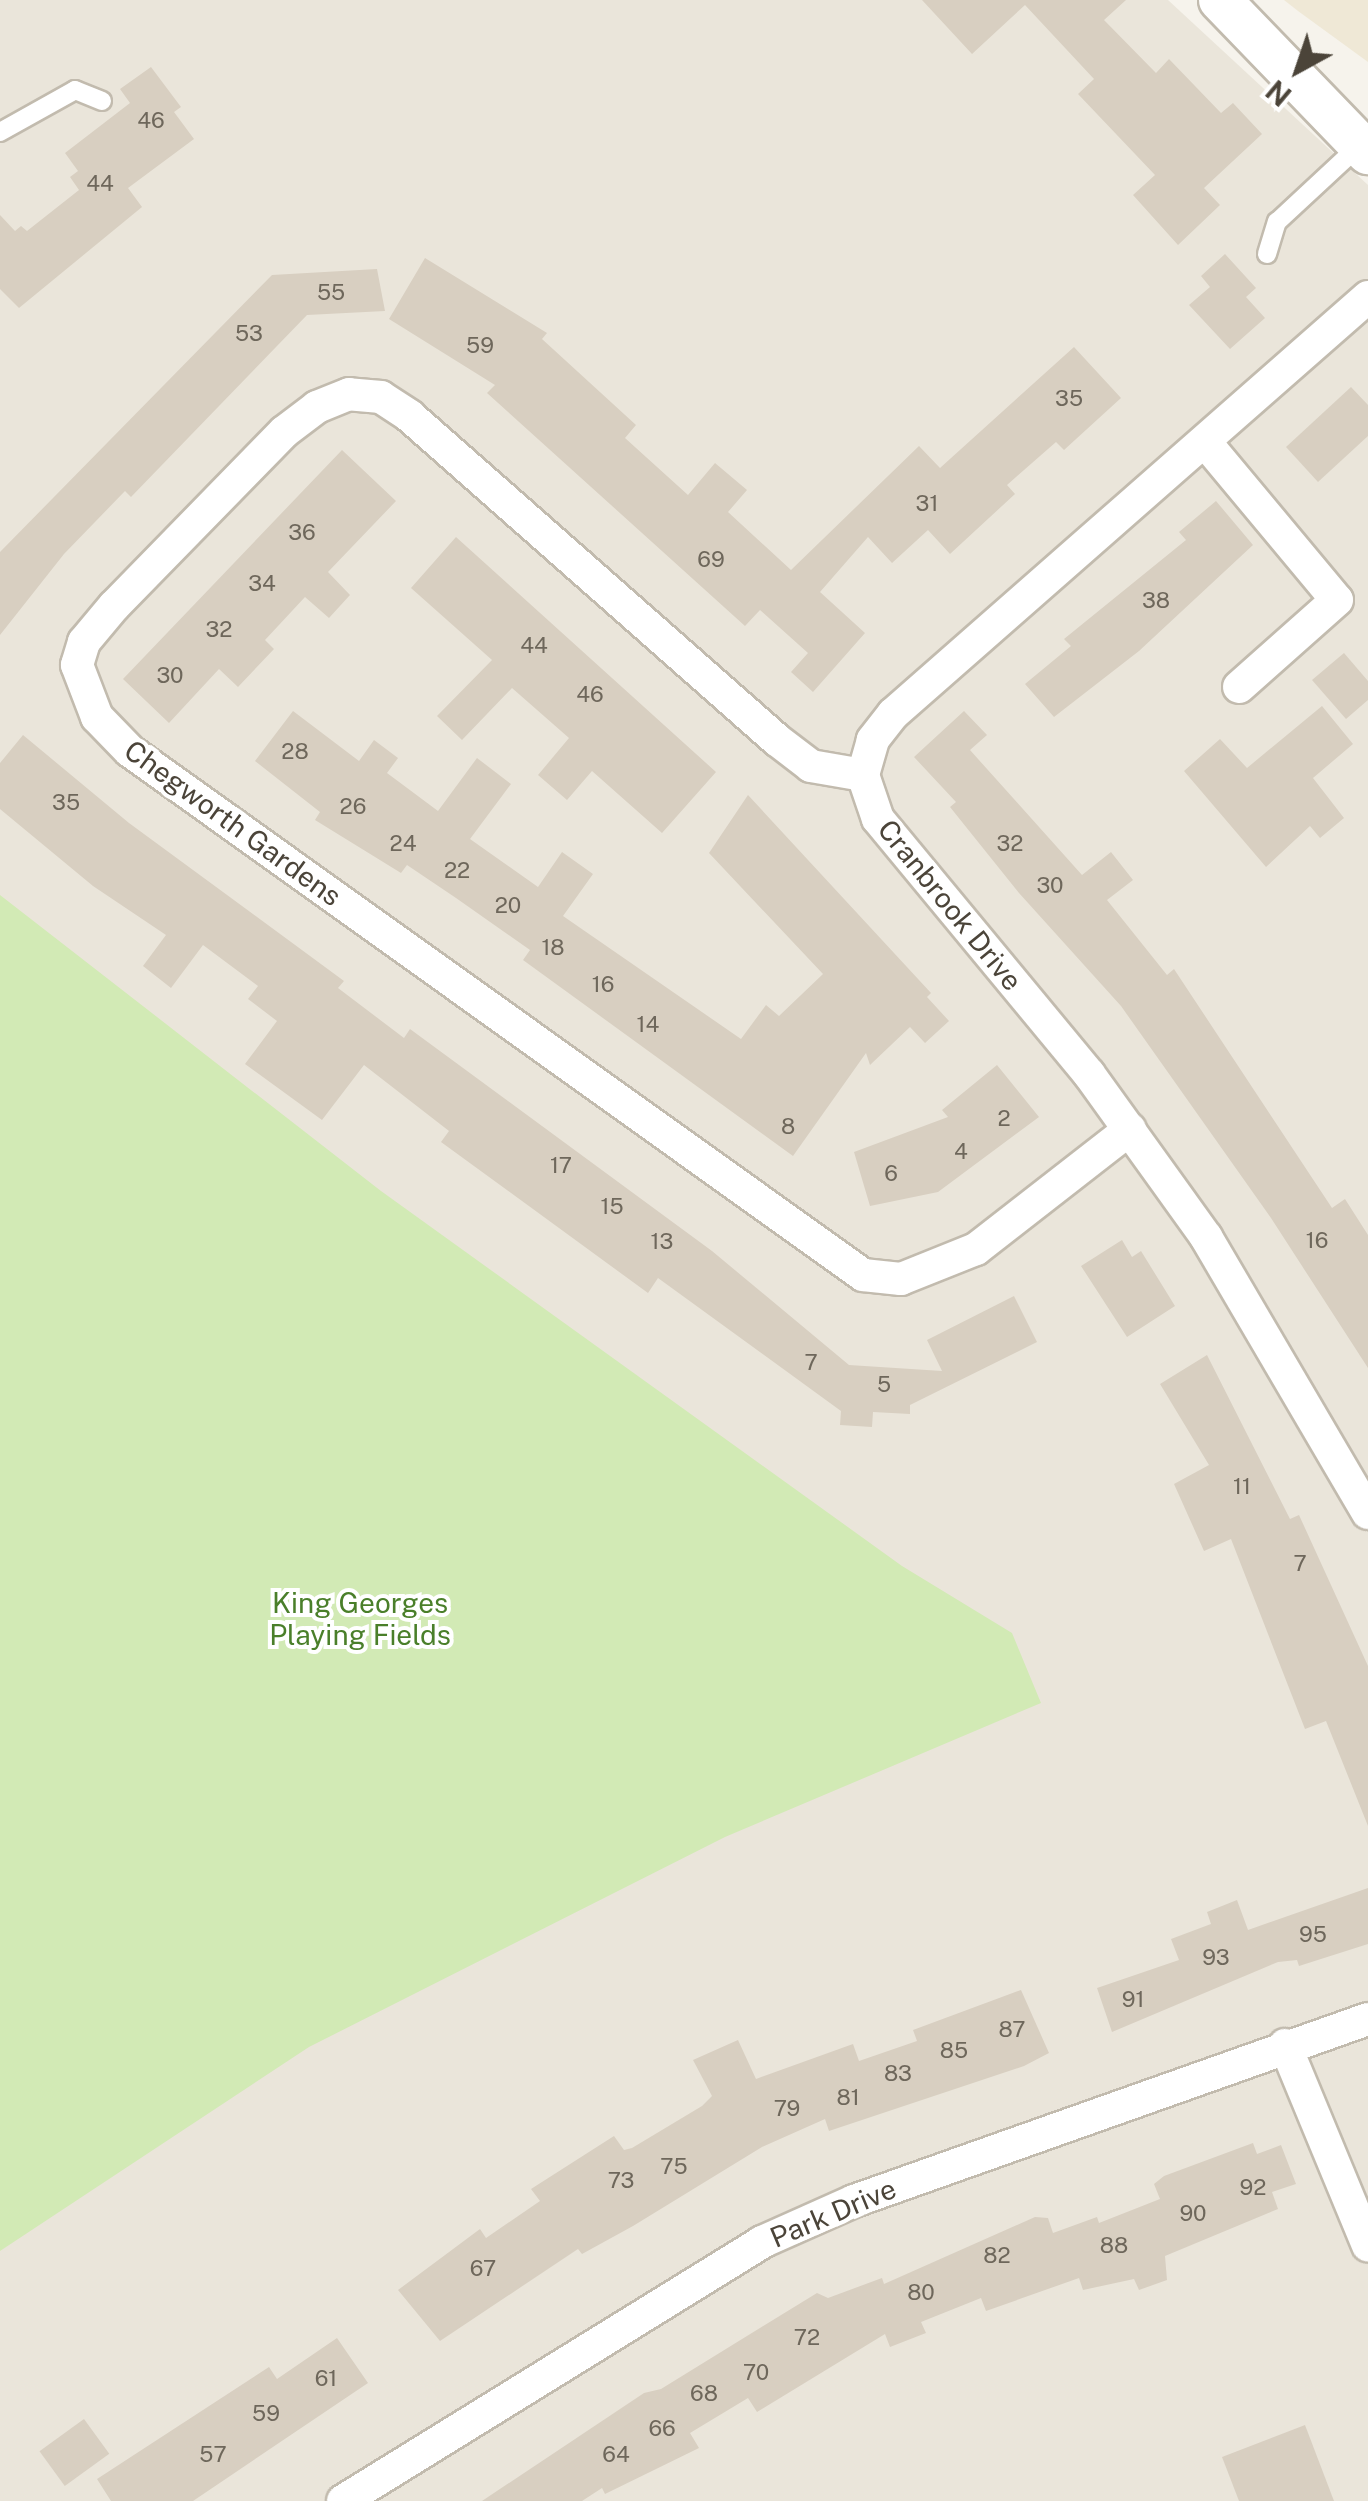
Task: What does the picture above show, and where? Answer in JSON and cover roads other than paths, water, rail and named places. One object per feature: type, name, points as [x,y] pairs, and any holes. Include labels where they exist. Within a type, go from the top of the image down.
[{"type":"street","points":[[1220,0],[1364,149]]},
{"type":"street","points":[[863,776],[873,740],[892,714],[1206,443],[1368,297]]},
{"type":"street","name":"Chegworth Gardens","points":[[863,776],[811,766],[777,740],[410,416],[381,397],[349,394],[317,406],[284,432],[114,606],[84,642],[77,665],[97,716],[130,751],[864,1274],[901,1279],[976,1250],[1130,1129]]},
{"type":"street","points":[[1206,443],[1338,600],[1239,687]]},
{"type":"street","name":"Cranbrook Drive","points":[[863,776],[878,819],[1130,1129],[1259,1318],[1368,1513]]},
{"type":"street","name":"Park Drive","points":[[343,2501],[762,2242],[854,2201],[1285,2044],[1368,2019]]},
{"type":"street","points":[[1285,2044],[1368,2245]]},
{"type":"lane","points":[[0,132],[75,90],[102,101]]},
{"type":"lane","points":[[1268,254],[1277,222],[1364,149]]},
{"type":"park label","name":"King Georges Playing Fields","points":[[360,1619]]}]
